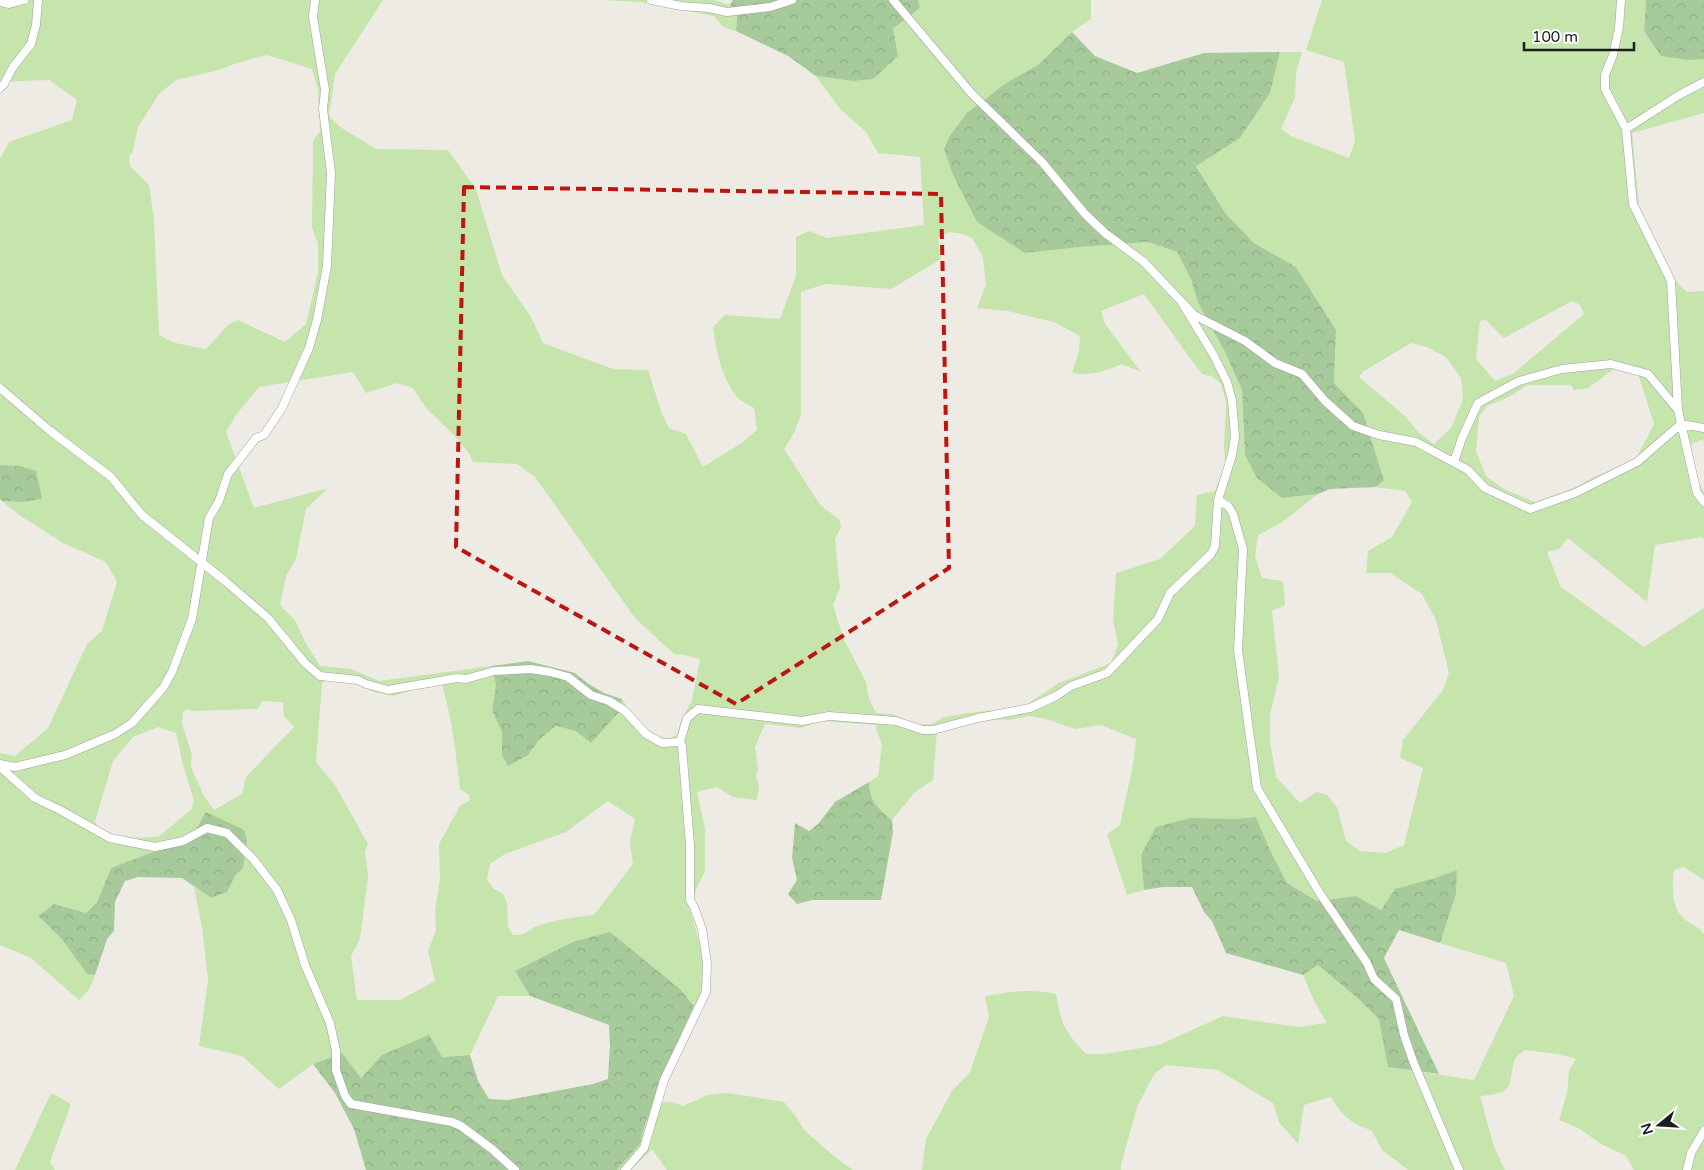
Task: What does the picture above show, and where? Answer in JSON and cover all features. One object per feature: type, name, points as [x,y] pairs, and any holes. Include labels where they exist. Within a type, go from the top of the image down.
[{"type":"street","points":[[0,2],[9,4],[24,0]]},
{"type":"street","points":[[0,88],[31,44],[36,25],[38,0]]},
{"type":"street","points":[[0,765],[15,767],[65,755],[115,734],[132,723],[163,688],[172,672],[192,619],[209,518],[219,501],[228,474],[256,438],[264,435],[282,408],[309,348],[328,266],[331,173],[323,109],[325,90],[312,17],[315,0]]},
{"type":"street","points":[[651,0],[727,12],[770,7],[792,0]]},
{"type":"street","points":[[893,0],[971,93],[1042,162],[1084,214],[1105,233],[1144,262],[1194,315],[1237,336],[1275,363],[1302,374],[1325,401],[1353,426],[1379,435],[1416,442],[1468,470],[1485,488],[1530,509],[1575,493],[1637,462],[1681,424]]},
{"type":"street","points":[[1621,0],[1619,28],[1613,55],[1605,75],[1605,89],[1626,129],[1633,204],[1671,281],[1678,410],[1697,493],[1704,502]]},
{"type":"street","points":[[1626,129],[1679,95],[1704,82]]},
{"type":"street","points":[[625,1170],[644,1148],[664,1080],[706,992],[707,964],[703,938],[694,907],[690,900],[690,845],[682,746],[680,742],[687,718],[698,709],[802,721],[829,716],[887,720],[923,730],[933,730],[978,718],[1030,708],[1056,696],[1071,686],[1107,673],[1158,619],[1170,593],[1216,546],[1218,500],[1232,455],[1234,437],[1232,400],[1214,354],[1182,303]]},
{"type":"street","points":[[1454,462],[1462,438],[1478,403],[1519,380],[1562,369],[1611,364],[1648,374],[1678,410]]},
{"type":"street","points":[[0,388],[49,430],[110,477],[142,515],[202,562],[268,618],[306,663],[320,676],[358,680],[388,690],[457,678],[466,679],[494,671],[531,669],[550,672],[568,677],[591,695],[609,701],[625,711],[646,734],[662,743],[680,742]]},
{"type":"street","points":[[1681,424],[1704,428]]},
{"type":"street","points":[[1218,500],[1228,506],[1233,514],[1243,549],[1238,650],[1257,788],[1319,892],[1367,963],[1374,980],[1396,999],[1404,1034],[1413,1061],[1460,1170]]},
{"type":"street","points":[[0,765],[34,798],[110,838],[155,847],[183,841],[207,828],[228,832],[278,890],[291,920],[305,965],[330,1024],[336,1051],[336,1070],[345,1096],[352,1104],[452,1122],[461,1126],[492,1149],[515,1170]]},
{"type":"street","points":[[1687,1170],[1690,1153],[1704,1131]]},
{"type":"highlighted area","points":[[464,187],[941,194],[949,568],[736,704],[456,547]]},
{"type":"green space","points":[[0,0],[383,0],[335,74],[329,116],[340,127],[376,149],[448,150],[476,189],[502,275],[531,317],[543,343],[613,369],[648,370],[661,411],[669,428],[686,434],[703,467],[743,442],[757,430],[754,408],[738,398],[732,391],[724,374],[718,355],[713,327],[725,315],[780,319],[796,276],[796,237],[809,231],[827,238],[924,225],[920,157],[878,153],[866,132],[840,109],[816,76],[853,81],[893,29],[920,8],[918,0],[1091,0],[1091,19],[1072,32],[1038,65],[1006,83],[981,102],[949,137],[944,149],[953,175],[1025,253],[1148,242],[1177,252],[1191,279],[1198,303],[1225,352],[1242,390],[1245,455],[1282,498],[1318,494],[1281,523],[1258,535],[1255,556],[1262,578],[1283,581],[1285,605],[1272,611],[1279,677],[1270,715],[1270,741],[1276,777],[1300,803],[1317,792],[1327,795],[1337,807],[1346,841],[1360,851],[1386,853],[1404,845],[1423,768],[1400,758],[1403,740],[1443,690],[1449,673],[1436,620],[1422,594],[1390,573],[1366,573],[1368,551],[1392,537],[1412,502],[1405,491],[1376,487],[1384,479],[1363,413],[1334,383],[1336,330],[1296,267],[1254,243],[1226,214],[1196,165],[1240,138],[1270,93],[1280,52],[1302,52],[1296,73],[1295,97],[1281,129],[1291,136],[1349,158],[1355,141],[1344,62],[1306,50],[1322,0],[1646,0],[1644,31],[1687,60],[1704,59],[1704,113],[1632,133],[1639,206],[1660,253],[1675,280],[1687,292],[1704,291],[1704,441],[1701,440],[1691,444],[1697,480],[1704,492],[1704,540],[1702,537],[1655,545],[1647,602],[1568,538],[1559,549],[1547,552],[1561,587],[1644,647],[1704,608],[1704,880],[1684,867],[1674,870],[1673,883],[1677,910],[1685,920],[1698,928],[1704,935],[1704,1170],[1634,1170],[1626,1156],[1601,1144],[1580,1129],[1559,1120],[1567,1093],[1569,1070],[1576,1059],[1558,1054],[1525,1050],[1514,1062],[1511,1080],[1507,1088],[1492,1095],[1480,1096],[1494,1147],[1505,1170],[1408,1170],[1382,1150],[1372,1131],[1352,1122],[1344,1115],[1331,1097],[1304,1105],[1298,1144],[1279,1122],[1273,1103],[1218,1070],[1166,1065],[1154,1074],[1137,1107],[1121,1170],[922,1170],[926,1139],[952,1091],[970,1072],[989,1017],[985,996],[1029,991],[1056,994],[1062,1020],[1073,1040],[1086,1054],[1105,1054],[1159,1045],[1223,1016],[1298,1027],[1327,1023],[1315,1003],[1303,975],[1318,965],[1379,1019],[1389,1067],[1474,1080],[1514,996],[1506,963],[1440,943],[1456,894],[1457,870],[1432,879],[1381,910],[1356,896],[1317,901],[1287,883],[1256,817],[1234,819],[1141,855],[1144,890],[1127,895],[1107,834],[1120,825],[1133,765],[1136,739],[1101,725],[1075,729],[1046,719],[1029,716],[1009,720],[982,719],[937,731],[933,780],[914,793],[892,820],[875,804],[871,795],[869,782],[878,776],[882,745],[875,725],[821,721],[801,728],[765,724],[755,747],[758,770],[756,776],[759,786],[757,800],[733,797],[717,787],[697,792],[705,828],[705,871],[696,889],[694,899],[688,904],[703,960],[701,994],[694,1006],[681,990],[515,971],[530,996],[498,996],[470,1055],[442,1057],[382,1055],[361,1078],[341,1053],[313,1064],[279,1089],[242,1056],[199,1046],[208,980],[202,927],[194,887],[211,898],[227,892],[235,876],[243,868],[193,837],[111,868],[97,902],[86,913],[54,904],[38,916],[61,938],[87,974],[95,975],[89,990],[79,1000],[31,958],[0,945],[0,753],[15,756],[48,728],[87,644],[102,631],[117,582],[106,562],[63,543],[18,514],[2,501],[23,502],[42,499],[19,466],[0,465],[0,159],[9,142],[72,120],[77,100],[49,80],[0,82]],"holes":[[[267,55],[312,69],[318,89],[320,131],[313,141],[312,228],[318,243],[318,272],[306,324],[285,342],[238,320],[228,325],[206,349],[175,343],[159,335],[154,219],[149,185],[130,166],[129,157],[133,151],[138,127],[159,94],[176,80],[219,70]],[[949,232],[963,234],[972,238],[983,257],[986,285],[977,308],[1008,311],[1054,322],[1080,336],[1079,351],[1072,373],[1098,372],[1122,364],[1141,372],[1105,324],[1101,311],[1144,294],[1202,374],[1213,377],[1221,384],[1226,402],[1225,464],[1215,491],[1197,495],[1195,526],[1160,559],[1116,573],[1113,620],[1118,644],[1111,663],[1059,683],[1023,707],[944,717],[932,724],[916,725],[893,714],[876,713],[869,699],[866,682],[844,640],[833,605],[840,588],[835,539],[841,527],[839,519],[821,506],[784,449],[794,433],[801,415],[801,292],[825,284],[891,289],[941,259],[938,238]],[[1572,301],[1579,304],[1584,314],[1514,373],[1495,381],[1476,359],[1480,321],[1486,320],[1504,338]],[[1411,343],[1427,347],[1446,357],[1461,378],[1463,399],[1451,428],[1434,444],[1418,432],[1405,416],[1359,377],[1364,371]],[[1614,369],[1634,373],[1639,377],[1654,424],[1636,459],[1574,488],[1535,502],[1504,489],[1486,476],[1476,451],[1479,417],[1487,406],[1507,398],[1528,385],[1571,385],[1574,390],[1588,388]],[[353,372],[366,393],[397,383],[413,388],[426,408],[469,453],[473,462],[517,464],[535,477],[635,618],[674,654],[700,659],[692,700],[680,723],[677,735],[667,739],[651,734],[632,714],[622,699],[620,711],[576,731],[556,726],[540,739],[528,755],[502,755],[502,732],[492,710],[496,685],[492,666],[379,681],[351,669],[320,666],[305,642],[295,620],[280,605],[286,576],[296,559],[306,509],[328,488],[254,508],[226,432],[236,415],[259,387]],[[326,679],[355,683],[374,692],[393,696],[416,689],[442,685],[451,723],[460,789],[469,795],[470,800],[460,806],[439,844],[440,879],[435,910],[436,930],[428,951],[435,981],[400,1000],[357,1000],[351,956],[360,939],[368,876],[365,852],[368,844],[335,785],[316,762],[322,683]],[[262,701],[283,702],[284,716],[294,727],[246,777],[242,794],[214,810],[204,796],[191,767],[192,755],[182,724],[183,712],[188,709],[193,711],[258,709]],[[158,727],[176,733],[194,801],[191,810],[158,837],[121,838],[99,829],[95,821],[113,761],[133,737]],[[608,801],[635,819],[630,842],[633,864],[594,915],[548,922],[523,934],[513,935],[508,927],[507,903],[503,894],[494,889],[487,880],[490,864],[505,854],[566,832]]]},
{"type":"green space","points":[[602,0],[714,0],[730,5],[737,17],[736,31],[723,27],[714,16],[641,2]]},
{"type":"green space","points":[[733,0],[918,0],[920,8],[893,29],[898,56],[873,79],[853,81],[816,76],[788,56],[736,31],[737,17],[730,5]]},
{"type":"green space","points":[[1646,0],[1704,0],[1704,59],[1687,60],[1661,56],[1644,31]]},
{"type":"green space","points":[[1072,32],[1095,56],[1137,73],[1204,53],[1280,52],[1270,93],[1240,138],[1196,166],[1226,214],[1254,243],[1296,267],[1336,330],[1334,383],[1363,413],[1384,480],[1376,487],[1330,489],[1318,494],[1282,498],[1257,478],[1245,455],[1242,390],[1225,352],[1198,303],[1191,279],[1177,252],[1148,242],[1025,253],[977,222],[953,175],[944,149],[949,137],[967,113],[1006,83],[1038,65]]},
{"type":"green space","points":[[0,465],[19,466],[36,471],[42,499],[23,502],[2,501],[0,499]]},
{"type":"green space","points":[[528,661],[575,673],[604,693],[622,699],[620,711],[591,743],[576,731],[556,726],[540,739],[528,755],[508,766],[502,755],[502,732],[492,710],[496,685],[492,666]]},
{"type":"green space","points":[[869,782],[875,804],[892,820],[893,832],[881,900],[812,900],[797,904],[788,894],[797,880],[792,858],[795,823],[809,831],[818,824],[835,802]]},
{"type":"green space","points":[[206,812],[244,830],[247,840],[243,868],[235,876],[227,892],[211,898],[182,878],[138,877],[125,881],[115,902],[114,931],[107,939],[95,975],[87,974],[61,938],[38,916],[54,904],[86,913],[97,902],[111,868],[192,837]]},
{"type":"green space","points":[[1256,817],[1287,883],[1317,901],[1356,896],[1381,910],[1395,889],[1457,870],[1456,894],[1440,943],[1399,930],[1384,958],[1439,1074],[1388,1067],[1379,1019],[1318,965],[1303,975],[1226,953],[1212,921],[1204,912],[1192,887],[1163,887],[1144,890],[1141,855],[1156,827],[1190,818],[1234,819]]},
{"type":"green space","points":[[610,932],[681,990],[694,1006],[656,1090],[655,1103],[645,1124],[640,1144],[617,1170],[366,1170],[354,1129],[335,1093],[313,1064],[342,1053],[361,1078],[382,1055],[429,1035],[442,1057],[470,1055],[478,1081],[489,1099],[508,1100],[593,1084],[608,1079],[609,1025],[530,996],[515,971],[575,941]]},
{"type":"green space","points":[[51,1093],[71,1104],[50,1162],[55,1170],[15,1170]]},
{"type":"green space","points":[[728,1093],[784,1102],[804,1130],[853,1170],[667,1170],[652,1149],[631,1170],[617,1170],[640,1144],[645,1124],[655,1103],[672,1102],[683,1106],[708,1095]]}]
